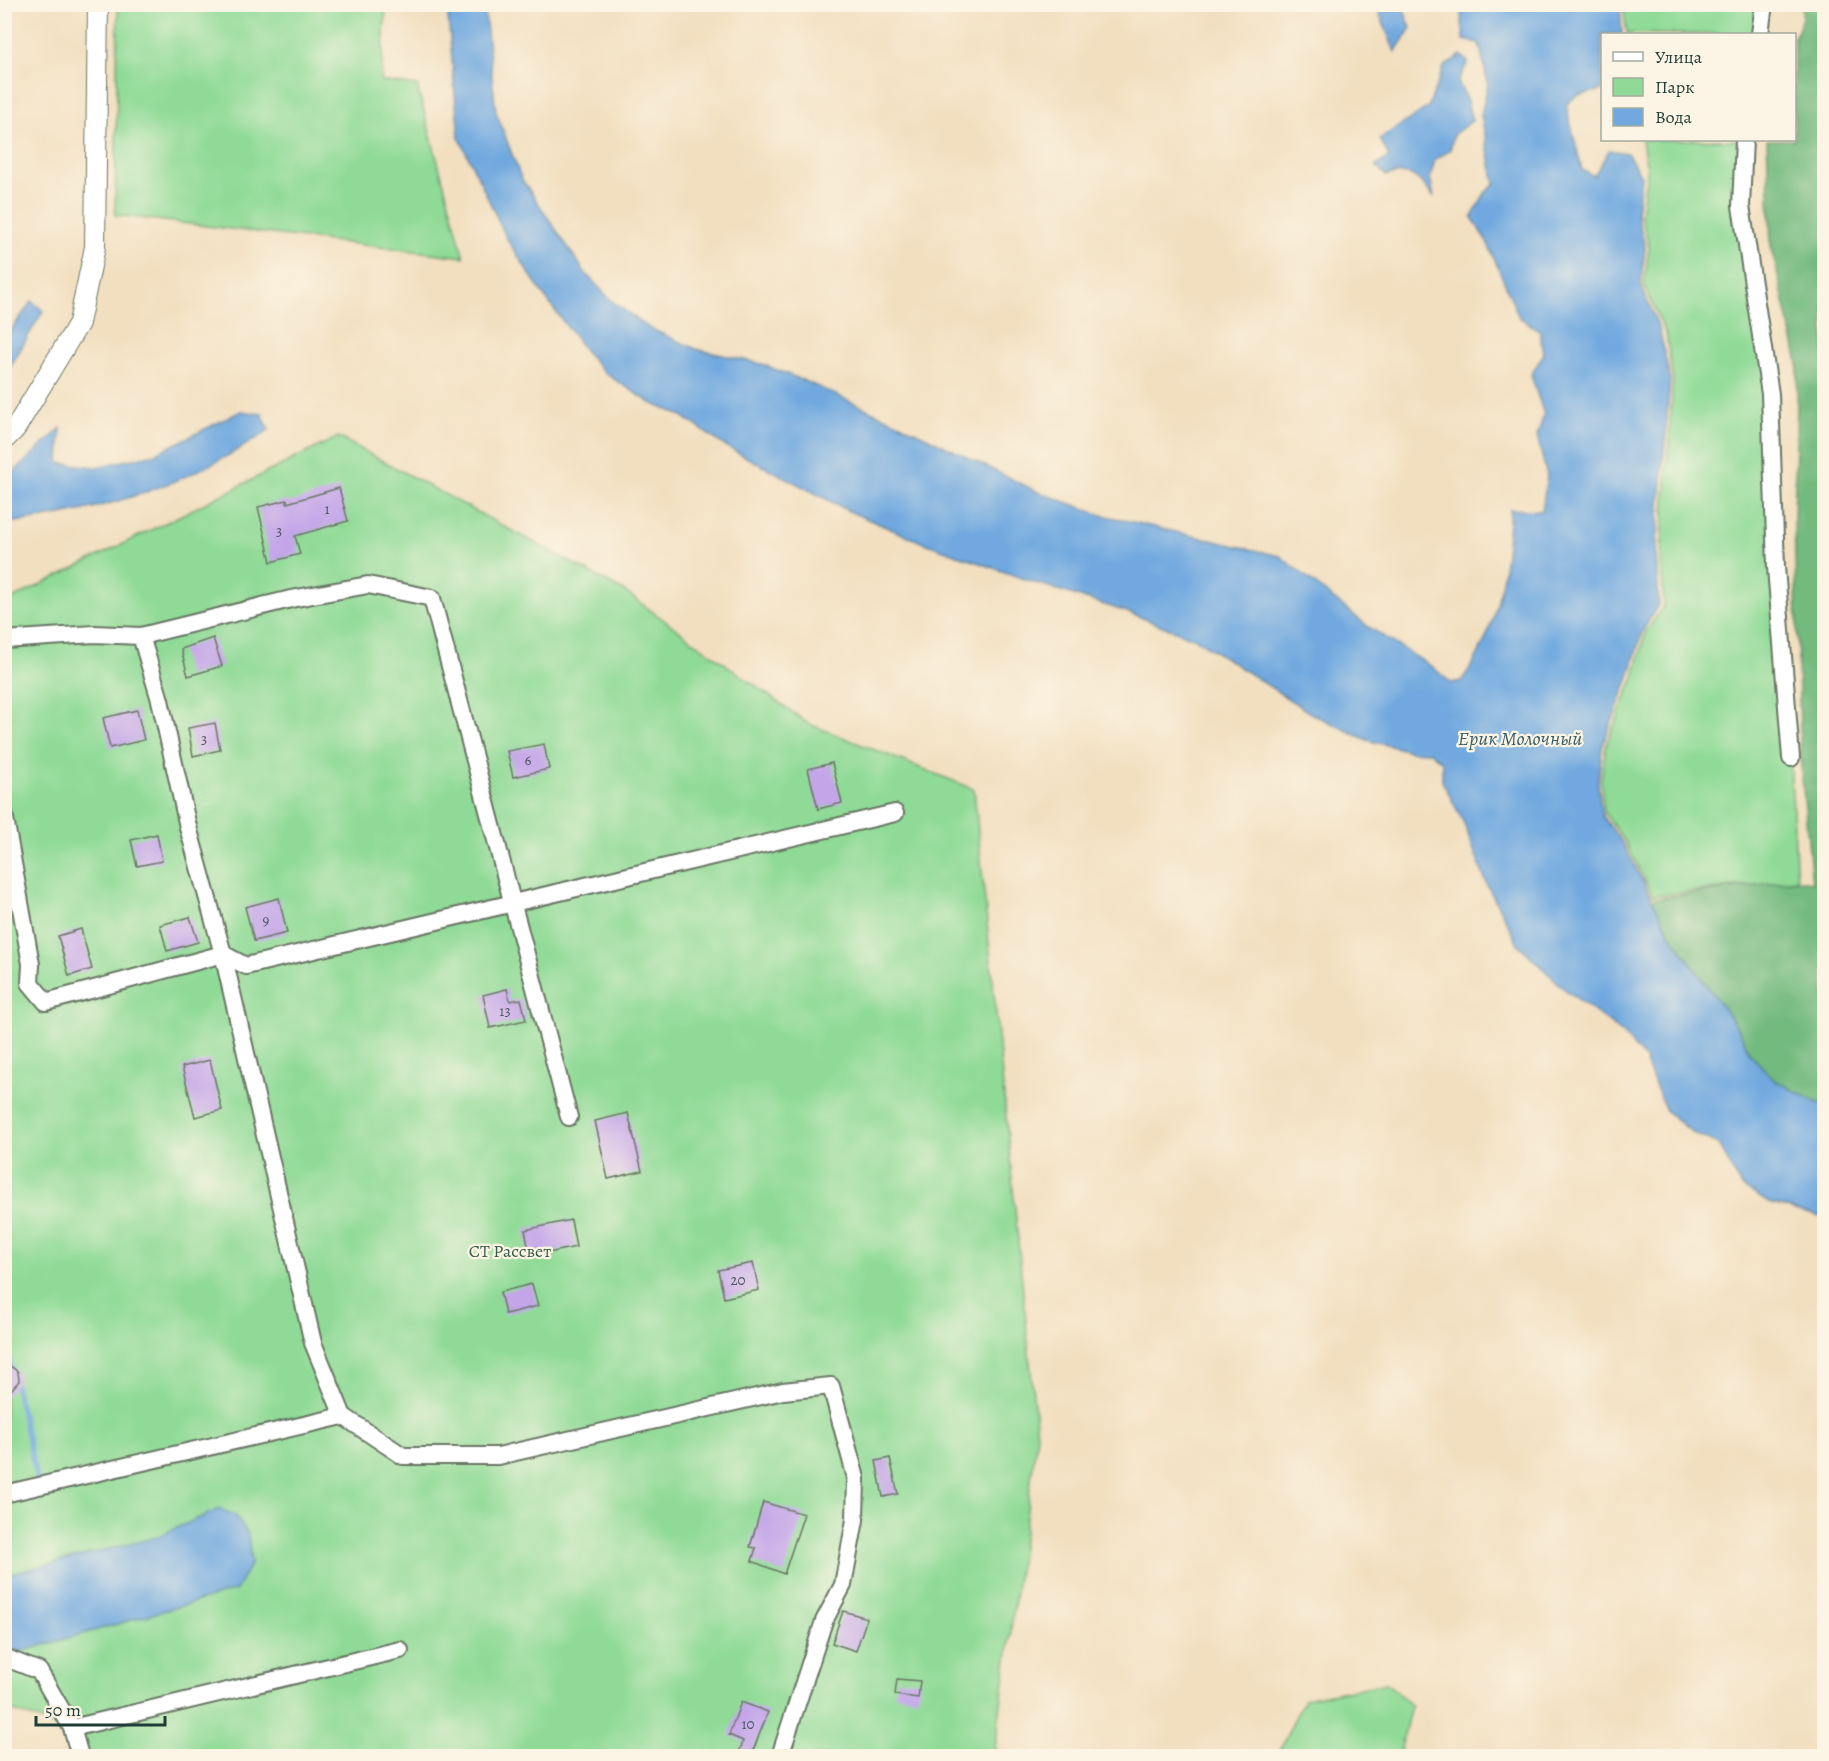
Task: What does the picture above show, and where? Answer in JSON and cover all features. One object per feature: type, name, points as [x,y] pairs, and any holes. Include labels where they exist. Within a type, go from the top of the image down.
[{"type":"street","points":[[4,440],[15,429],[80,323],[95,247],[98,4]]},
{"type":"street","points":[[1760,33],[1764,4]]},
{"type":"street","points":[[1744,141],[1741,206],[1770,394],[1776,567],[1791,758]]},
{"type":"street","points":[[4,640],[93,634],[141,636],[291,599],[368,585],[432,598],[511,905],[569,1117]]},
{"type":"street","points":[[141,636],[160,700],[188,826],[223,954],[313,1343],[343,1416],[403,1456],[498,1456],[783,1391],[831,1386],[856,1478],[855,1520],[843,1585],[824,1621],[780,1756]]},
{"type":"street","points":[[4,813],[31,964],[30,983],[46,1002],[223,954],[246,966],[895,813]]},
{"type":"street","points":[[4,1494],[343,1416]]},
{"type":"street","points":[[72,1728],[400,1650]]},
{"type":"street","points":[[4,1657],[39,1671],[72,1728],[80,1756]]},
{"type":"green space","points":[[118,5],[386,5],[381,81],[417,86],[464,257],[115,215]]},
{"type":"green space","points":[[1623,5],[1763,5],[1758,33],[1627,33]]},
{"type":"green space","points":[[1802,5],[1824,5],[1824,1104],[1815,1102],[1774,1080],[1750,1054],[1739,1030],[1672,937],[1651,899],[1797,880],[1812,882],[1801,767],[1794,521],[1798,362],[1771,246],[1767,141],[1796,141],[1796,34]]},
{"type":"green space","points":[[1642,141],[1742,141],[1769,395],[1797,880],[1653,896],[1624,840],[1604,813],[1601,781],[1606,745],[1634,677],[1645,633],[1664,606],[1661,557],[1673,380],[1666,334],[1644,286],[1649,247],[1641,215],[1647,171]]},
{"type":"green space","name":"СТ Рассвет","points":[[338,437],[622,590],[809,724],[974,789],[1037,1435],[994,1756],[85,1756],[78,1734],[5,1708],[4,603]]},
{"type":"green space","points":[[1387,1683],[1411,1706],[1399,1756],[1277,1756],[1304,1699]]},
{"type":"water","name":"Ерик Молочный","points":[[447,5],[484,5],[496,112],[521,178],[586,274],[612,301],[649,328],[696,349],[762,364],[807,382],[900,424],[1038,492],[1102,515],[1280,556],[1370,628],[1434,668],[1451,683],[1461,681],[1474,662],[1492,621],[1503,577],[1510,509],[1542,511],[1547,476],[1537,436],[1544,415],[1531,375],[1543,355],[1540,331],[1519,317],[1489,246],[1472,217],[1485,193],[1495,184],[1481,115],[1488,84],[1479,43],[1464,40],[1460,5],[1620,5],[1622,33],[1601,33],[1601,90],[1576,96],[1566,105],[1582,170],[1594,176],[1609,150],[1627,153],[1641,176],[1637,214],[1645,247],[1641,286],[1659,328],[1670,379],[1656,555],[1659,604],[1642,632],[1628,680],[1602,747],[1598,783],[1602,816],[1622,842],[1672,937],[1739,1030],[1750,1054],[1774,1080],[1815,1102],[1824,1104],[1824,1218],[1769,1203],[1741,1186],[1718,1144],[1693,1133],[1666,1111],[1644,1058],[1620,1031],[1563,988],[1519,945],[1487,885],[1463,821],[1442,781],[1442,762],[1430,752],[1410,751],[1367,740],[1312,714],[1196,639],[1127,612],[1024,579],[919,541],[851,512],[725,446],[682,416],[651,403],[606,374],[585,351],[545,297],[508,241],[459,137]]},
{"type":"water","points":[[1376,5],[1402,5],[1411,28],[1395,52]]},
{"type":"water","points":[[1461,55],[1468,62],[1458,82],[1466,97],[1472,121],[1454,134],[1450,150],[1435,160],[1430,178],[1434,197],[1414,176],[1402,173],[1386,176],[1376,166],[1389,157],[1380,139],[1428,107],[1444,67]]},
{"type":"water","points":[[32,301],[43,311],[5,376],[5,338]]},
{"type":"water","points":[[241,411],[262,414],[269,430],[209,466],[109,504],[40,519],[5,523],[5,480],[61,428],[59,463],[96,467],[155,454]]},
{"type":"water","points":[[219,1509],[235,1515],[248,1534],[251,1563],[236,1590],[23,1651],[10,1650],[5,1637],[5,1575],[154,1538]]},
{"type":"building","points":[[339,488],[348,521],[295,536],[300,554],[271,562],[258,507],[287,500],[287,503]]},
{"type":"building","points":[[213,638],[222,666],[188,676],[181,649]]},
{"type":"building","points":[[137,710],[144,740],[110,748],[103,718]]},
{"type":"building","points":[[215,723],[220,750],[193,756],[188,728]]},
{"type":"building","points":[[544,744],[549,769],[513,777],[507,751]]},
{"type":"building","points":[[832,763],[842,803],[818,809],[808,769]]},
{"type":"building","points":[[157,834],[162,861],[137,866],[131,840]]},
{"type":"building","points":[[279,898],[287,933],[254,941],[245,907]]},
{"type":"building","points":[[190,917],[198,942],[167,951],[160,925]]},
{"type":"building","points":[[81,929],[92,969],[69,976],[58,936]]},
{"type":"building","points":[[507,989],[510,1001],[521,999],[526,1020],[490,1028],[483,995]]},
{"type":"building","points":[[210,1060],[222,1110],[195,1117],[182,1067]]},
{"type":"building","points":[[628,1113],[642,1171],[608,1179],[595,1121]]},
{"type":"building","points":[[571,1220],[576,1247],[530,1257],[525,1230]]},
{"type":"building","points":[[753,1263],[759,1290],[724,1298],[718,1270]]},
{"type":"building","points":[[532,1284],[538,1306],[505,1314],[500,1292]]},
{"type":"building","points":[[4,1361],[18,1372],[19,1381],[4,1398]]},
{"type":"building","points":[[890,1458],[898,1494],[883,1497],[876,1461]]},
{"type":"building","points":[[763,1502],[804,1514],[784,1574],[752,1561],[756,1548],[750,1547]]},
{"type":"building","points":[[843,1611],[867,1618],[856,1651],[832,1643]]},
{"type":"building","points":[[897,1679],[920,1681],[918,1698],[895,1695]]},
{"type":"building","points":[[741,1702],[768,1712],[751,1756],[738,1756],[743,1741],[729,1735]]},
{"type":"waterway","points":[[4,1337],[12,1371]]},
{"type":"waterway","points":[[14,1380],[38,1483]]}]
